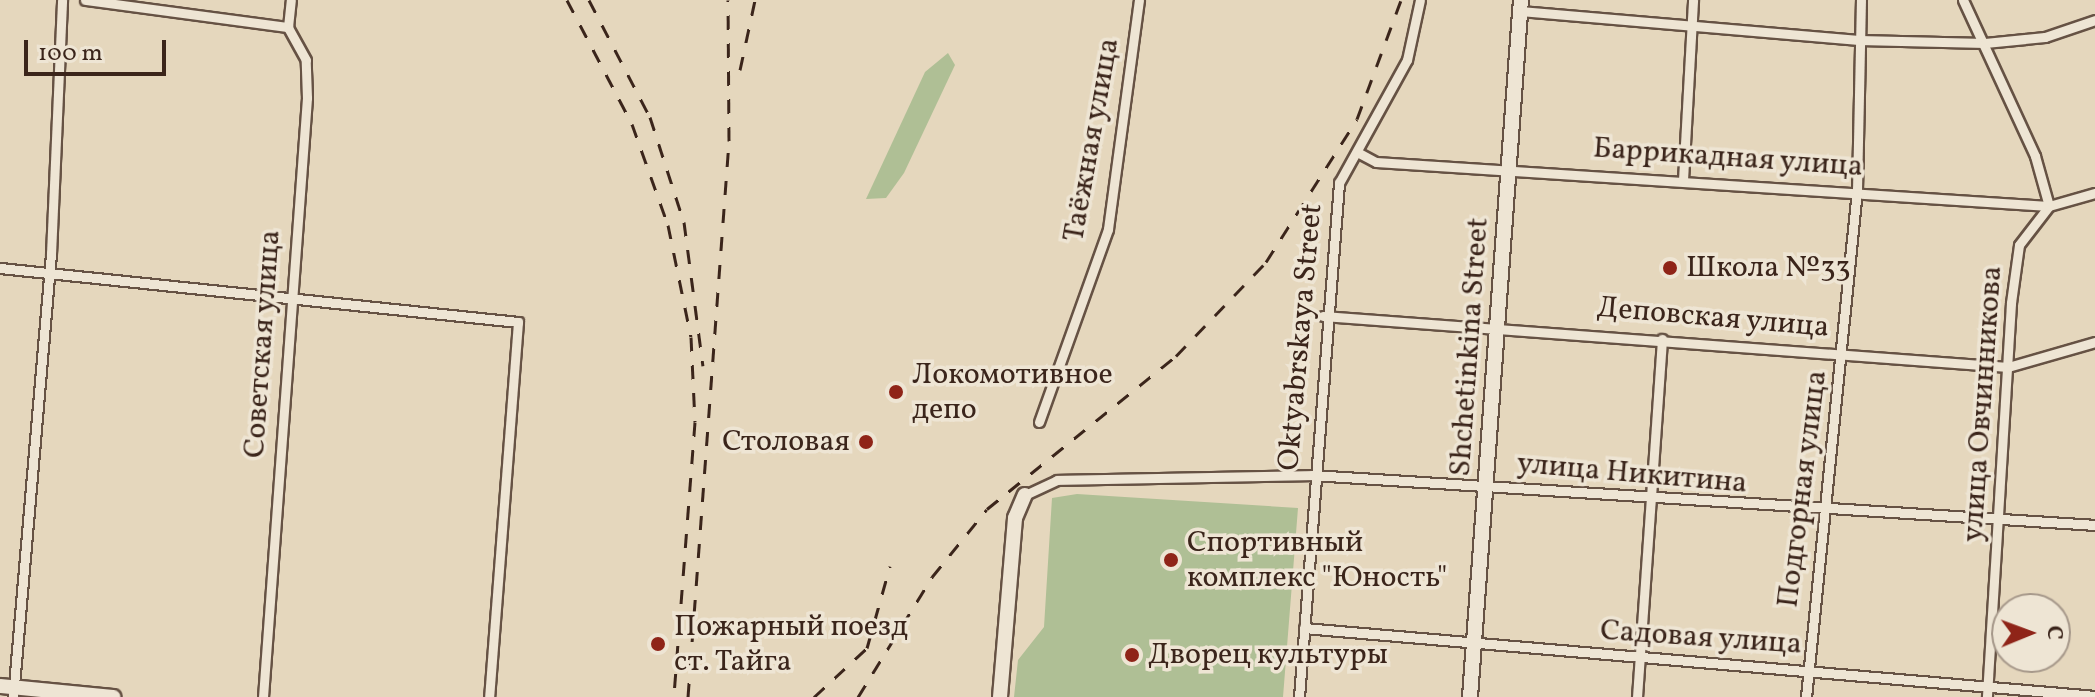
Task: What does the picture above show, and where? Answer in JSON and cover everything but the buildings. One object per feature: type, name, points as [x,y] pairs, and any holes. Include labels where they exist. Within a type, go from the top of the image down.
[{"type":"street","points":[[62,0],[50,274],[9,690],[113,697]]},
{"type":"street","points":[[85,0],[288,27],[291,0]]},
{"type":"street","name":"Таёжная улица","points":[[1039,422],[1108,229],[1139,0]]},
{"type":"street","name":"Oktyabrskaya Street","points":[[1299,697],[1323,316],[1339,183],[1407,60],[1420,0]]},
{"type":"street","points":[[1683,180],[1693,0]]},
{"type":"street","name":"Подгорная улица","points":[[1806,697],[1857,190],[1861,0]]},
{"type":"street","points":[[1963,0],[1985,43],[2049,206]]},
{"type":"street","points":[[1520,6],[1691,27],[1859,40],[1985,43],[2045,37],[2095,20]]},
{"type":"street","name":"Shchetinkina Street","points":[[1470,697],[1488,486],[1520,6]]},
{"type":"street","name":"Советская улица","points":[[263,697],[289,301],[307,98],[306,60],[288,27]]},
{"type":"street","name":"Баррикадная улица","points":[[1357,152],[1376,162],[1857,190],[2049,206],[2095,193]]},
{"type":"street","name":"улица Овчинникова","points":[[1987,693],[2019,245],[2049,206]]},
{"type":"street","points":[[0,268],[289,301],[518,322],[489,697]]},
{"type":"street","name":"Деповская улица","points":[[1323,316],[1497,324],[2008,367],[2095,342]]},
{"type":"street","points":[[1637,697],[1644,661],[1662,339]]},
{"type":"street","name":"улица Никитина","points":[[1025,495],[1057,480],[1312,475],[1823,513],[1998,517],[2095,525]]},
{"type":"street","points":[[1000,697],[1015,518],[1025,495]]},
{"type":"street","name":"Садовая улица","points":[[1304,628],[1476,642],[1644,661],[1807,669],[1987,693],[2095,696]]},
{"type":"green space","points":[[948,53],[955,65],[904,173],[886,198],[866,199],[925,72]]},
{"type":"green space","name":"Спортивный комплекс \"Юность\"","points":[[1077,494],[1298,508],[1283,697],[1014,697],[1018,660],[1044,627],[1052,498]]},
{"type":"railway","points":[[567,0],[632,124],[668,225],[691,337],[695,422],[674,697]]},
{"type":"railway","points":[[589,0],[650,117],[684,222],[703,366]]},
{"type":"railway","points":[[688,697],[729,141],[728,0]]},
{"type":"railway","points":[[740,70],[755,0]]},
{"type":"railway","points":[[858,697],[932,577],[987,509],[1176,356],[1266,262],[1357,119],[1401,0]]},
{"type":"railway","points":[[814,697],[867,648],[890,566]]},
{"type":"place","name":"Школа №33","points":[[1670,268]]},
{"type":"place","name":"Локомотивное депо","points":[[896,392]]},
{"type":"place","name":"Столовая","points":[[866,442]]},
{"type":"place","name":"Спортивный комплекс \"Юность\"","points":[[1171,560]]},
{"type":"place","name":"Пожарный поезд ст. Тайга","points":[[658,644]]},
{"type":"place","name":"Дворец культуры","points":[[1132,655]]}]
